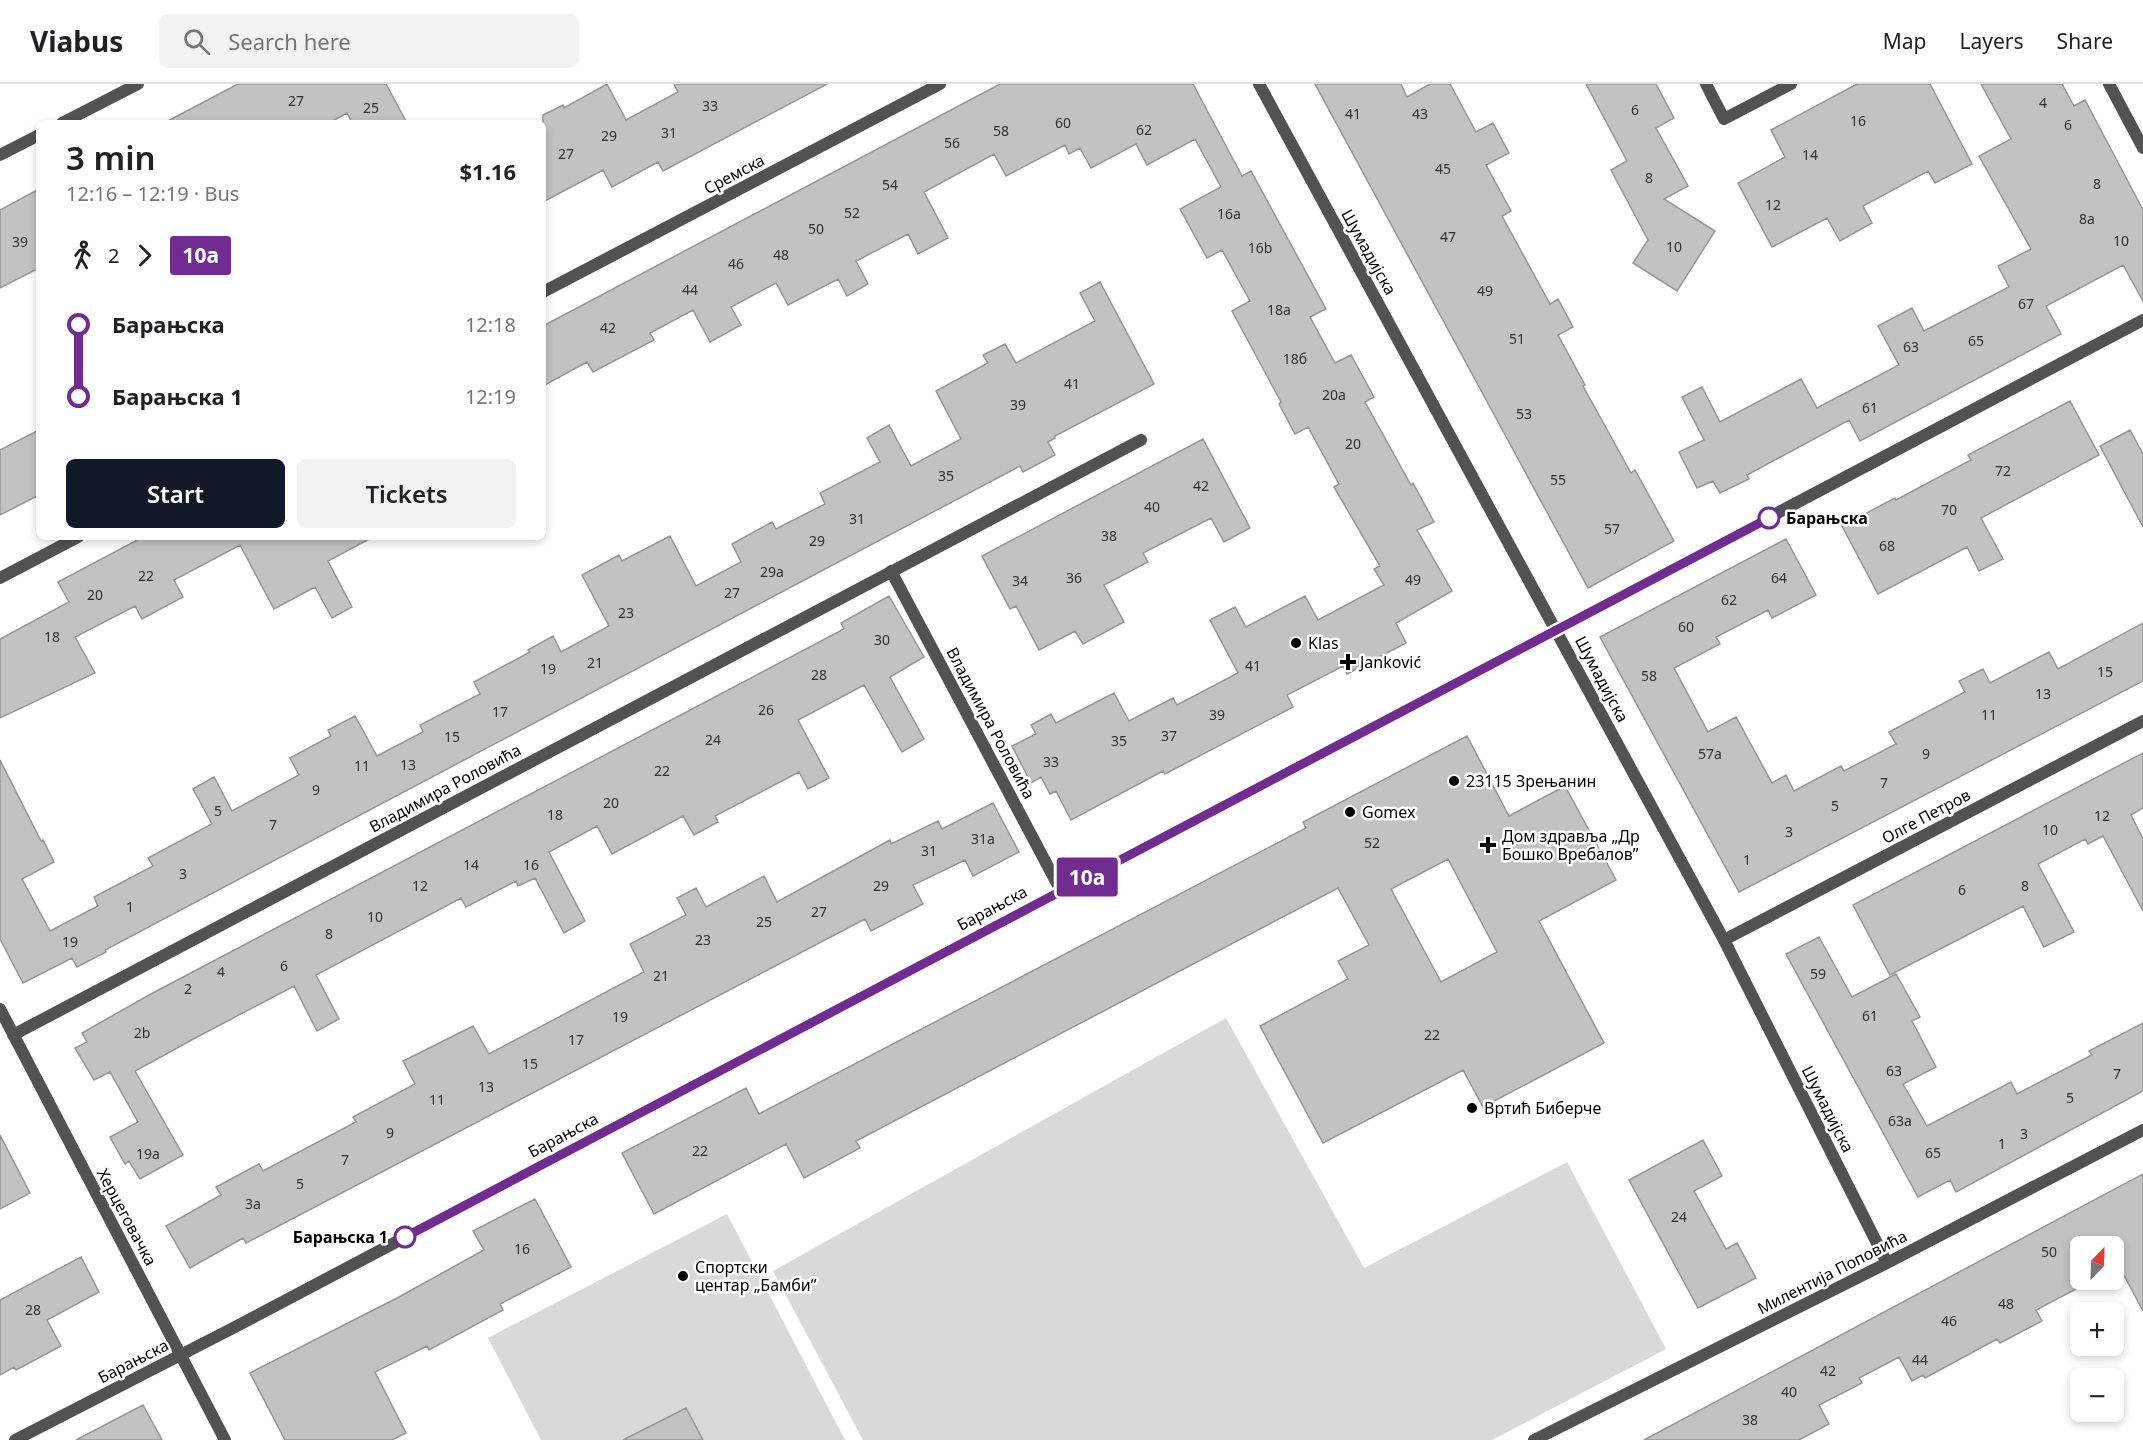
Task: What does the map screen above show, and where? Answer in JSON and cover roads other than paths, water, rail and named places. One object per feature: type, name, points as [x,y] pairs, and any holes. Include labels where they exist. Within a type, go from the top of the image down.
[{"type":"street","points":[[68,120],[138,84]]},
{"type":"street","name":"Сремска","points":[[546,290],[940,84]]},
{"type":"street","name":"Шумадијска","points":[[1259,84],[1724,940],[1887,1263]]},
{"type":"street","points":[[1706,84],[1724,119],[1791,84]]},
{"type":"street","points":[[2109,84],[2143,148]]},
{"type":"street","points":[[0,155],[36,137]]},
{"type":"street","name":"Барањска","points":[[15,1440],[181,1355],[2143,320]]},
{"type":"street","name":"Владимира Роловића","points":[[13,1035],[1141,440]]},
{"type":"street","points":[[0,578],[72,540]]},
{"type":"street","name":"Владимира Роловића","points":[[891,571],[1061,891]]},
{"type":"street","name":"Олге Петров","points":[[1724,940],[2143,721]]},
{"type":"street","name":"Херцеговачка","points":[[0,1009],[225,1440]]},
{"type":"street","name":"Милентија Поповића","points":[[1534,1440],[1887,1263],[2143,1130]]},
{"type":"place","name":"Барањска","points":[[1769,518]]},
{"type":"place","name":"Klas","points":[[1296,643]]},
{"type":"place","name":"Janković","points":[[1348,662]]},
{"type":"place","name":"23115 Зрењанин","points":[[1454,781]]},
{"type":"place","name":"Gomex","points":[[1350,812]]},
{"type":"place","name":"Дом здравља „Др Бошко Вребалов”","points":[[1488,845]]},
{"type":"place","name":"Вртић Биберче","points":[[1472,1108]]},
{"type":"place","name":"Барањска 1","points":[[405,1237]]},
{"type":"place","name":"Спортски центар „Бамби”","points":[[683,1276]]}]
